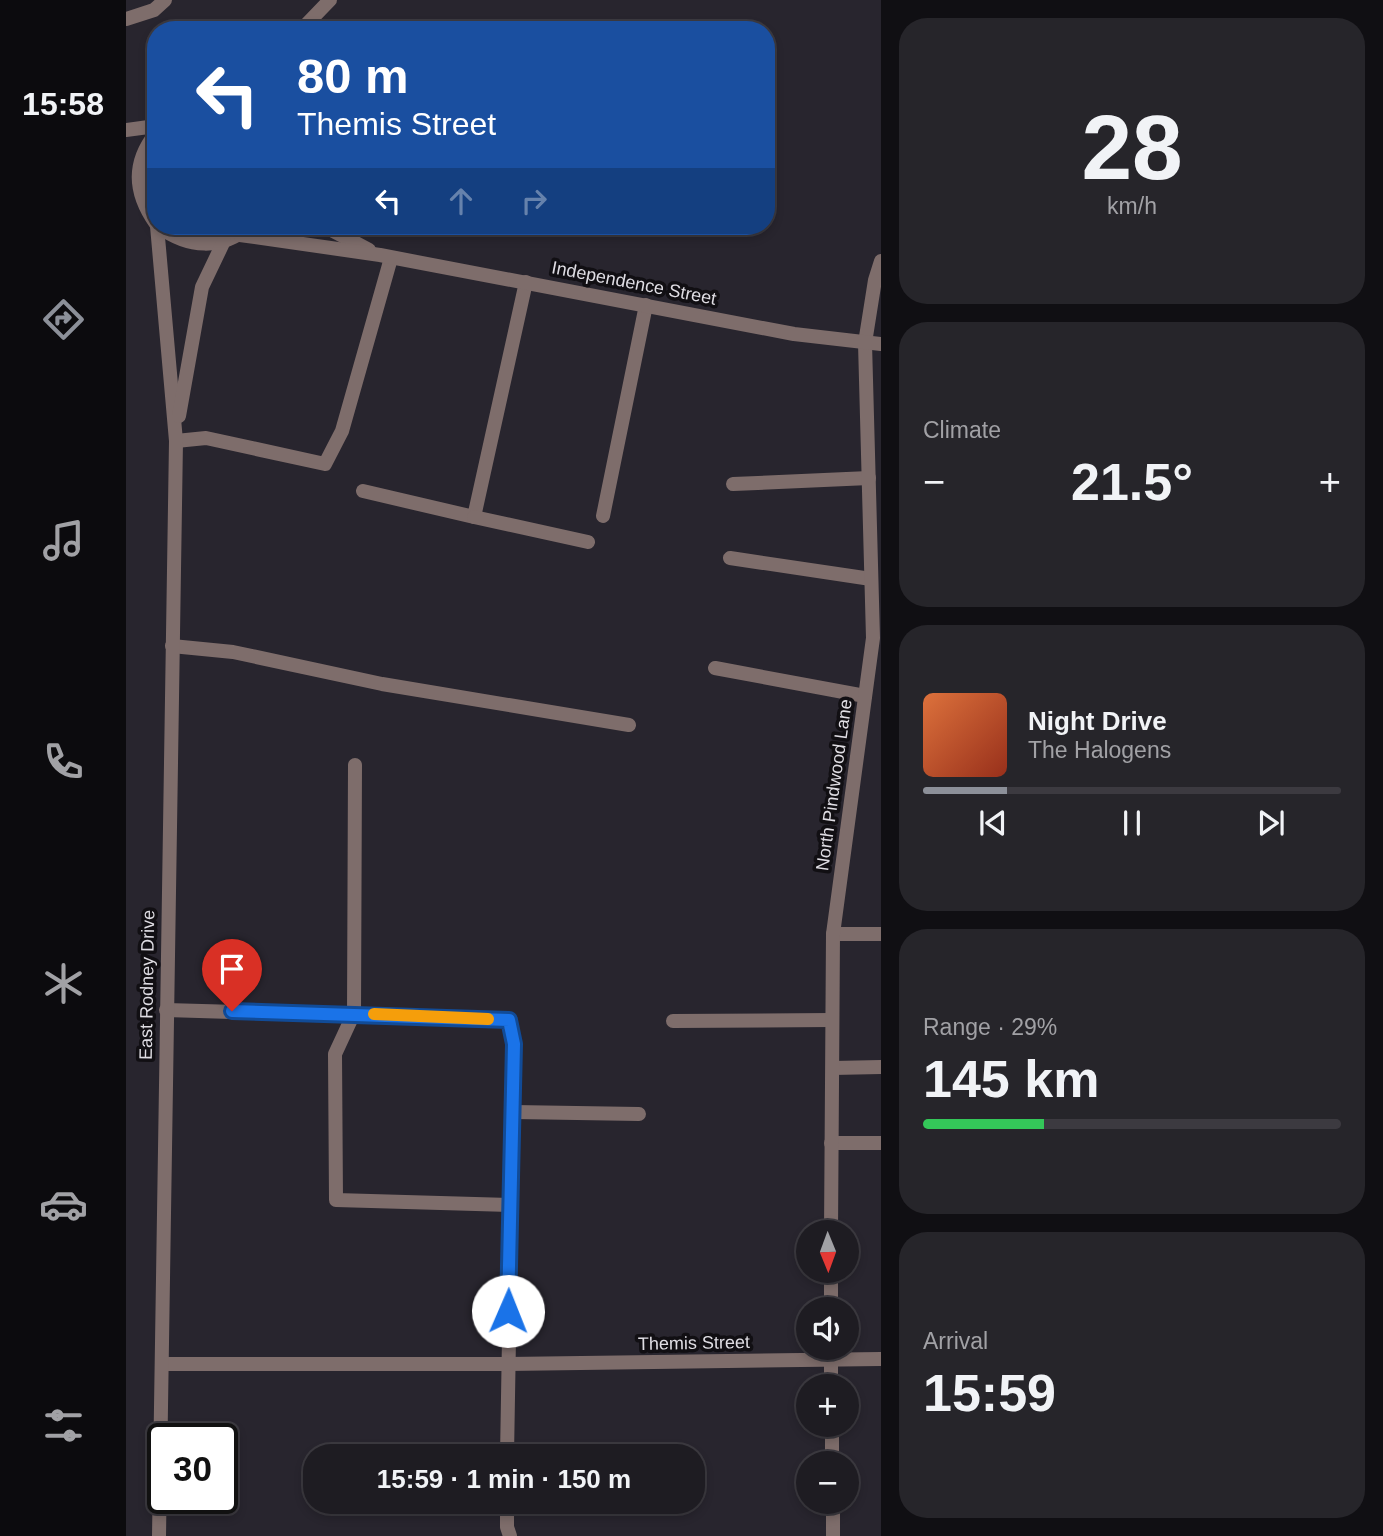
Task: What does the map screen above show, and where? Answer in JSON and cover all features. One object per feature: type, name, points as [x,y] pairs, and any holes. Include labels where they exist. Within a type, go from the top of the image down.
[{"type":"street","points":[[126,19],[154,10],[165,0]]},
{"type":"street","points":[[310,21],[330,0]]},
{"type":"street","points":[[126,130],[147,127]]},
{"type":"street","points":[[147,144],[138,165],[141,198],[147,208]]},
{"type":"street","points":[[126,192],[141,198]]},
{"type":"street","name":"East Rodney Drive","points":[[158,235],[176,438],[159,1536]]},
{"type":"street","points":[[170,235],[196,245],[224,241],[235,235]]},
{"type":"street","name":"Independence Street","points":[[272,235],[794,334],[881,344]]},
{"type":"street","name":"Independence Street","points":[[342,235],[385,256]]},
{"type":"street","name":"East Rodney Drive","points":[[176,438],[202,287],[224,241]]},
{"type":"street","points":[[176,438],[205,438],[326,464],[342,431],[385,256]]},
{"type":"street","name":"North Pindwood Lane","points":[[831,1220],[833,934],[873,638],[865,343],[875,280],[881,261]]},
{"type":"street","points":[[474,517],[526,282]]},
{"type":"street","points":[[603,516],[646,305]]},
{"type":"street","points":[[733,484],[869,478]]},
{"type":"street","points":[[363,491],[588,542]]},
{"type":"street","points":[[730,558],[871,579]]},
{"type":"street","points":[[172,646],[233,652],[382,684],[629,725]]},
{"type":"street","points":[[715,668],[865,696]]},
{"type":"street","points":[[355,765],[354,1013],[335,1054],[336,1200],[511,1205]]},
{"type":"street","points":[[833,934],[881,934]]},
{"type":"street","points":[[166,1010],[354,1013],[509,1020],[514,1044],[514,1112],[507,1444]]},
{"type":"street","points":[[673,1021],[832,1020]]},
{"type":"street","points":[[833,1068],[881,1067]]},
{"type":"street","points":[[514,1112],[639,1114]]},
{"type":"street","points":[[831,1143],[881,1143]]},
{"type":"street","name":"Themis Street","points":[[162,1364],[507,1364],[796,1355]]},
{"type":"street","name":"Themis Street","points":[[859,1357],[881,1359]]},
{"type":"street","points":[[507,1514],[510,1536]]},
{"type":"street","points":[[833,1514],[833,1536]]},
{"type":"slow traffic","points":[[374,1014],[488,1019]]},
{"type":"route","points":[[232,1011],[509,1020],[514,1044],[514,1112],[508,1311]]}]
